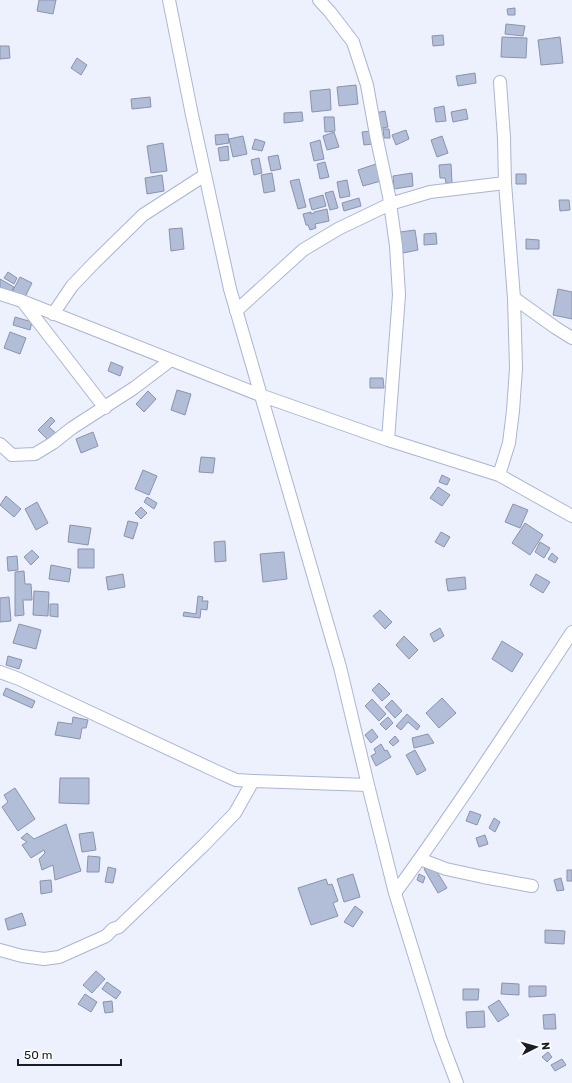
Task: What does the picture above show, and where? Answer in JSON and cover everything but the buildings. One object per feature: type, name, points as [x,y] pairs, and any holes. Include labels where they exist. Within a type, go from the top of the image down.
[{"type":"street","points":[[169,0],[190,108],[230,289],[340,667],[368,785],[396,893],[440,1038],[457,1083]]},
{"type":"street","points":[[319,0],[353,42],[367,85],[390,204],[396,246],[399,295],[388,440]]},
{"type":"street","points":[[499,475],[509,443],[514,411],[516,368],[514,298],[505,183],[504,138],[500,82]]},
{"type":"street","points":[[53,314],[72,286],[143,215],[205,175]]},
{"type":"street","points":[[236,311],[303,250],[338,229],[390,204],[430,192],[505,183]]},
{"type":"street","points":[[0,294],[22,301],[260,396],[388,440],[499,475],[572,516]]},
{"type":"street","points":[[514,298],[572,338]]},
{"type":"street","points":[[22,301],[105,408]]},
{"type":"street","points":[[0,444],[12,456],[35,454],[134,388],[171,360]]},
{"type":"street","points":[[396,893],[572,632]]},
{"type":"street","points":[[0,672],[19,679],[236,780],[368,785]]},
{"type":"street","points":[[0,950],[22,956],[44,959],[59,957],[106,936],[113,929],[119,927],[235,813],[253,781]]},
{"type":"street","points":[[420,859],[446,869],[532,886]]}]
